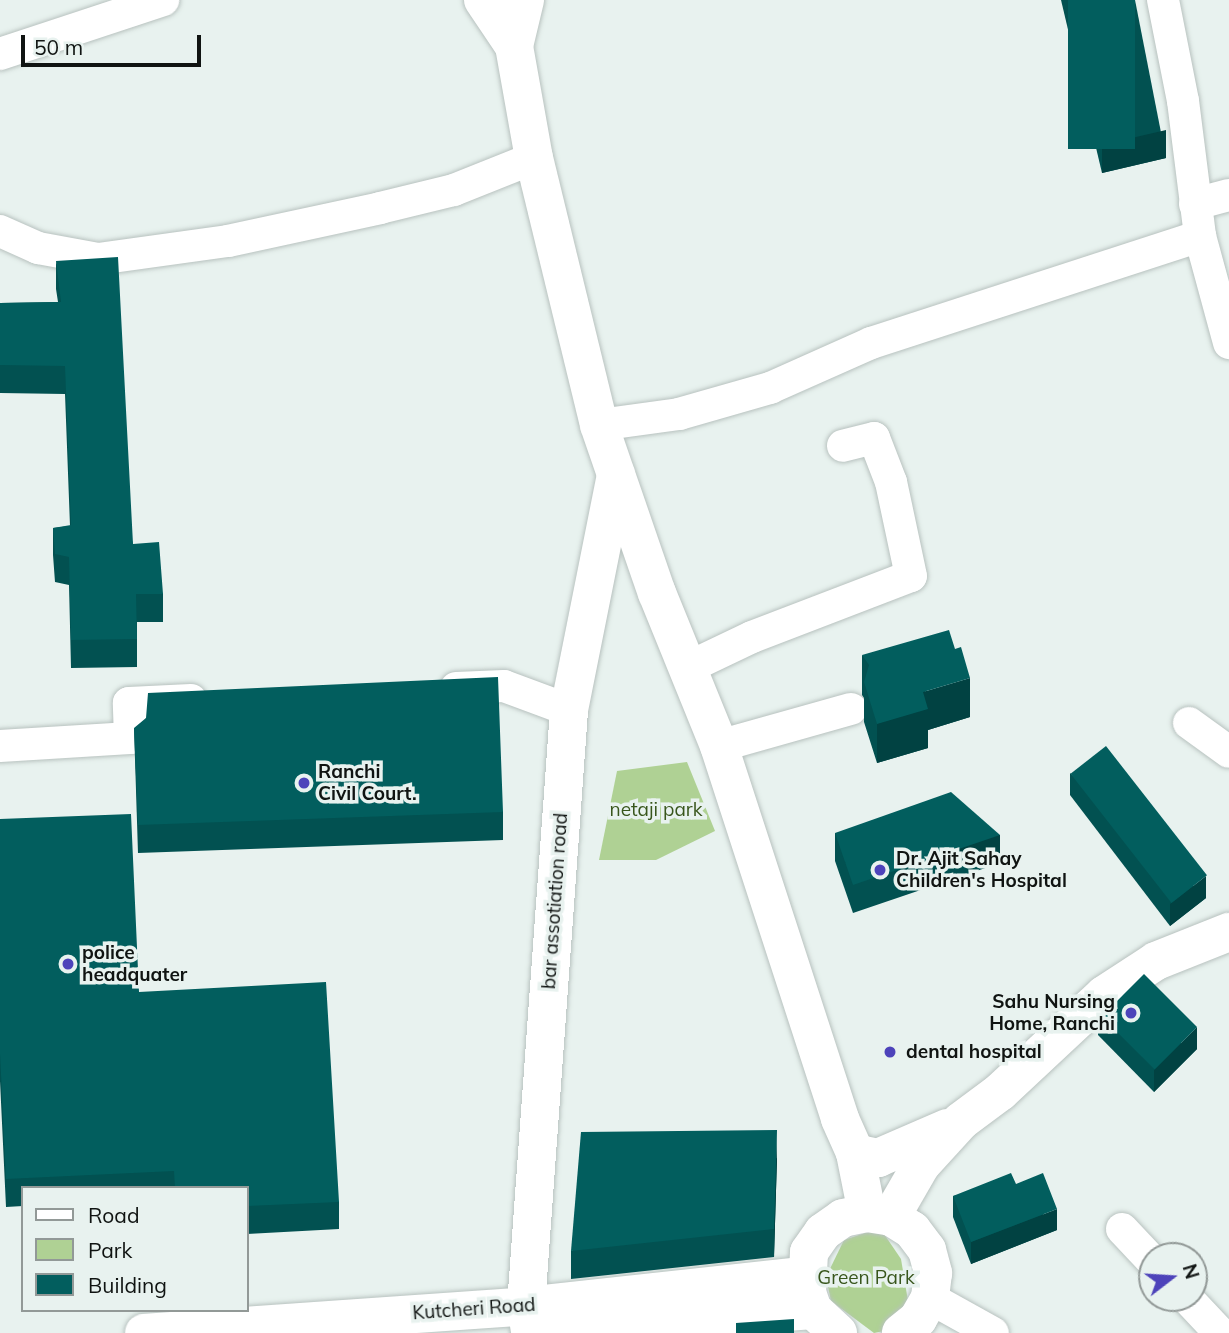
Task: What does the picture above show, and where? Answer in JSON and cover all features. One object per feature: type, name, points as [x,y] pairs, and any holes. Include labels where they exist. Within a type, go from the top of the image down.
[{"type":"main road","points":[[483,0],[513,46],[534,158],[599,425],[687,668],[719,746],[840,1119],[879,1215]]},
{"type":"main road","points":[[513,46],[524,0]]},
{"type":"main road","name":"bar assotiation road","points":[[523,1326],[569,710],[616,475]]},
{"type":"main road","points":[[879,1215],[961,1121],[1000,1092],[1104,995],[1156,961],[1229,932]]},
{"type":"main road","points":[[855,1153],[878,1158],[961,1121]]},
{"type":"main road","points":[[819,1306],[809,1252],[823,1232],[843,1218],[879,1215],[912,1230],[927,1250],[933,1273],[930,1298],[918,1319],[901,1333]]},
{"type":"main road","name":"Kutcheri Road","points":[[144,1333],[523,1326],[819,1306]]},
{"type":"street","points":[[1163,0],[1183,101],[1200,236],[1225,311],[1229,343]]},
{"type":"street","points":[[0,54],[160,1]]},
{"type":"street","points":[[0,231],[38,248],[98,259],[228,241],[380,208],[454,190],[534,158]]},
{"type":"street","points":[[1195,204],[1229,195]]},
{"type":"street","points":[[599,425],[679,414],[770,388],[871,343],[1200,236]]},
{"type":"street","points":[[687,668],[752,637],[911,576],[891,482],[874,438],[843,446]]},
{"type":"street","points":[[421,690],[504,686],[569,710]]},
{"type":"street","points":[[0,746],[130,738],[129,703],[226,699]]},
{"type":"street","points":[[719,746],[851,709]]},
{"type":"street","points":[[1189,723],[1229,752]]},
{"type":"street","points":[[1122,1229],[1138,1246]]},
{"type":"street","points":[[930,1298],[993,1333]]},
{"type":"street","points":[[1200,1312],[1220,1333]]},
{"type":"green space","name":"netaji park","points":[[687,762],[715,831],[656,860],[599,860],[617,771]]},
{"type":"green space","name":"Green Park","points":[[880,1228],[901,1259],[908,1301],[894,1329],[874,1333],[831,1301],[826,1277],[844,1240]]},
{"type":"building","points":[[1068,0],[1135,0],[1135,149],[1068,149]]},
{"type":"building","points":[[118,257],[133,544],[159,542],[163,594],[136,594],[137,639],[71,640],[69,557],[55,554],[53,528],[71,525],[65,366],[0,365],[0,303],[61,302],[56,261]]},
{"type":"building","points":[[949,630],[955,649],[961,647],[970,678],[923,692],[928,709],[877,724],[864,682],[869,665],[862,655]]},
{"type":"building","points":[[498,677],[503,812],[138,825],[134,728],[146,718],[148,693]]},
{"type":"building","points":[[1106,746],[1207,875],[1172,903],[1071,774]]},
{"type":"building","points":[[951,792],[1000,835],[853,885],[835,833]]},
{"type":"building","points":[[131,814],[139,992],[326,982],[339,1202],[248,1206],[248,1186],[175,1186],[174,1171],[6,1179],[0,1053],[0,819]]},
{"type":"building","points":[[1144,974],[1197,1027],[1155,1069],[1102,1016]]},
{"type":"building","points":[[777,1130],[774,1229],[571,1251],[581,1132]]},
{"type":"building","points":[[1011,1173],[1016,1184],[1043,1173],[1057,1209],[971,1242],[953,1196]]},
{"type":"building","points":[[794,1319],[794,1333],[736,1333],[736,1323]]},
{"type":"place","name":"Ranchi Civil Court.","points":[[304,783]]},
{"type":"place","name":"Dr. Ajit Sahay Children's Hospital","points":[[880,870]]},
{"type":"place","name":"police headquater","points":[[68,964]]},
{"type":"place","name":"Sahu Nursing Home, Ranchi","points":[[1131,1013]]},
{"type":"place","name":"dental hospital","points":[[890,1052]]}]
